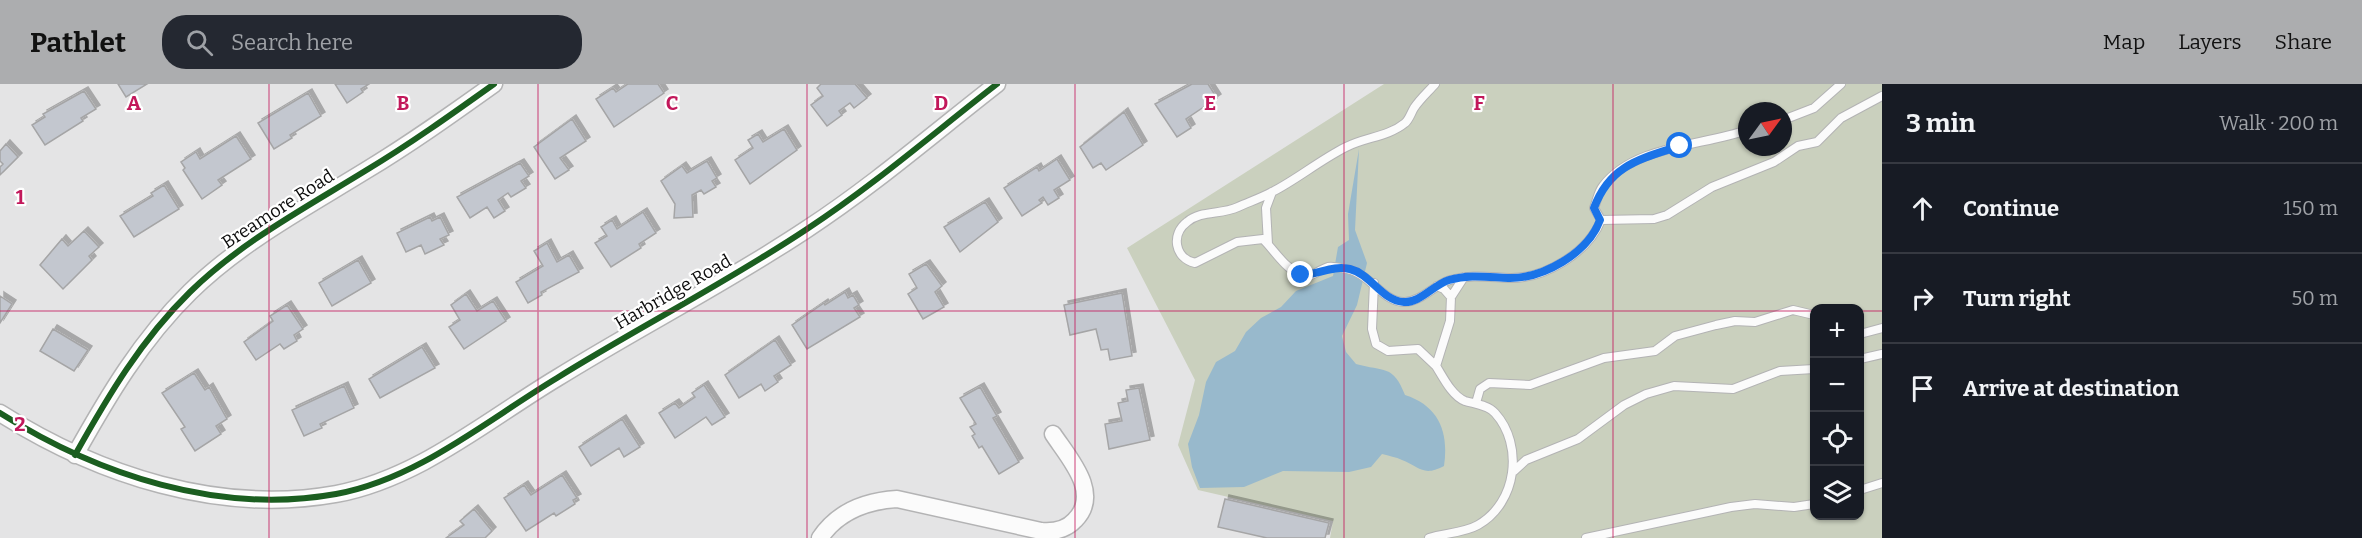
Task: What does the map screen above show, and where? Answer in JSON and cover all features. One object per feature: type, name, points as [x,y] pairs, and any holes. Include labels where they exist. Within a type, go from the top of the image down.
[{"type":"street","name":"Breamore Road","points":[[75,455],[115,385],[144,344],[201,281],[258,237],[414,141],[494,84]]},
{"type":"street","name":"Harbridge Road","points":[[0,413],[75,455],[155,483],[203,493],[273,499],[344,492],[384,480],[420,463],[555,379],[788,242],[894,168],[997,84]]},
{"type":"street","points":[[820,538],[837,519],[855,508],[876,501],[897,499],[1041,531],[1063,529],[1074,521],[1083,509],[1084,489],[1080,475],[1053,434]]},
{"type":"lane","points":[[1436,84],[1415,108],[1407,122],[1388,134],[1348,145],[1272,192],[1223,214],[1199,214],[1177,231],[1176,241],[1186,261],[1195,263],[1237,242],[1263,239],[1291,269],[1301,275],[1313,275],[1330,267],[1350,269],[1367,276],[1392,298],[1404,302],[1417,299],[1437,286],[1465,277],[1531,276],[1552,267],[1590,240],[1600,220]]},
{"type":"lane","points":[[1792,117],[1814,108],[1841,84]]},
{"type":"lane","points":[[1600,220],[1654,219],[1667,215],[1712,187],[1774,162],[1798,146],[1817,142],[1841,118],[1882,96]]},
{"type":"lane","points":[[1600,220],[1594,208],[1602,187],[1618,172],[1642,158],[1680,146],[1719,140],[1738,133]]},
{"type":"lane","points":[[1268,244],[1266,208],[1272,192]]},
{"type":"lane","points":[[1436,366],[1450,321],[1451,297],[1465,277]]},
{"type":"lane","points":[[1374,283],[1372,329],[1376,344],[1388,351],[1418,349],[1436,366],[1448,386],[1463,400],[1493,410],[1501,421],[1514,456],[1514,471],[1508,488],[1488,519],[1474,527],[1429,538]]},
{"type":"lane","points":[[1437,286],[1444,289],[1451,297]]},
{"type":"lane","points":[[1476,403],[1480,389],[1489,383],[1530,385],[1604,358],[1655,351],[1675,336],[1716,325],[1735,321],[1755,322],[1793,310],[1810,314]]},
{"type":"lane","points":[[1864,333],[1882,328]]},
{"type":"lane","points":[[1864,358],[1882,354]]},
{"type":"lane","points":[[1514,471],[1526,460],[1578,439],[1624,405],[1646,394],[1674,386],[1733,389],[1780,371],[1810,369]]},
{"type":"lane","points":[[1864,489],[1882,483]]},
{"type":"lane","points":[[1586,538],[1731,507],[1755,504],[1794,507],[1810,505]]},
{"type":"green space","points":[[1384,84],[1882,84],[1882,538],[1330,538],[1333,521],[1198,490],[1178,445],[1195,380],[1127,248]]},
{"type":"water","points":[[1359,149],[1355,230],[1367,263],[1357,305],[1342,336],[1346,352],[1356,364],[1381,369],[1392,374],[1401,385],[1405,395],[1417,400],[1434,413],[1443,431],[1444,466],[1426,471],[1400,459],[1382,454],[1371,467],[1349,472],[1283,471],[1244,487],[1200,488],[1192,467],[1188,444],[1199,415],[1206,382],[1216,362],[1235,351],[1246,332],[1261,318],[1281,307],[1296,291],[1333,276],[1338,247],[1349,240],[1348,214]]},
{"type":"building","points":[[118,84],[147,84],[126,97]]},
{"type":"building","points":[[335,84],[369,84],[361,89],[363,92],[347,103]]},
{"type":"building","points":[[628,84],[658,84],[664,93],[614,127],[596,99],[613,88],[616,92]]},
{"type":"building","points":[[821,84],[855,84],[867,98],[854,108],[850,103],[839,111],[842,115],[827,126],[811,105],[823,96],[817,88]]},
{"type":"building","points":[[1192,84],[1208,84],[1217,98],[1186,119],[1191,128],[1177,137],[1155,104]]},
{"type":"building","points":[[84,91],[96,109],[81,118],[83,121],[45,145],[32,125],[45,117],[43,114]]},
{"type":"building","points":[[308,93],[321,116],[290,135],[292,138],[274,149],[258,123]]},
{"type":"building","points":[[1124,112],[1143,145],[1106,170],[1101,163],[1093,168],[1080,147]]},
{"type":"building","points":[[572,119],[586,141],[560,158],[569,170],[555,179],[534,147]]},
{"type":"building","points":[[784,129],[797,150],[750,184],[735,160],[753,148],[748,140],[758,134],[763,142]]},
{"type":"building","points":[[236,136],[251,159],[218,180],[222,185],[202,199],[183,170],[185,168],[181,162],[196,152],[200,159]]},
{"type":"building","points":[[6,144],[18,157],[0,175],[0,167],[3,164],[0,161],[0,151]]},
{"type":"building","points":[[1057,159],[1070,180],[1054,190],[1059,198],[1048,205],[1043,197],[1039,200],[1042,203],[1022,216],[1004,188],[1037,167],[1039,171]]},
{"type":"building","points":[[707,161],[717,178],[712,181],[716,187],[704,194],[701,190],[692,195],[693,217],[674,218],[675,204],[661,181],[682,166],[687,173]]},
{"type":"building","points":[[520,163],[529,176],[521,181],[526,188],[511,197],[508,193],[498,200],[505,211],[494,218],[487,207],[470,218],[457,197]]},
{"type":"building","points":[[164,185],[179,209],[134,237],[120,216],[153,196],[151,193]]},
{"type":"building","points":[[985,202],[998,222],[960,252],[944,227]]},
{"type":"building","points":[[643,212],[656,233],[639,244],[641,248],[611,267],[595,243],[607,236],[601,227],[612,220],[617,229]]},
{"type":"building","points":[[430,217],[432,221],[440,217],[449,235],[440,239],[444,245],[425,254],[421,245],[406,252],[397,233]]},
{"type":"building","points":[[84,231],[99,247],[89,256],[92,260],[63,289],[40,265],[62,239],[68,246]]},
{"type":"building","points":[[547,243],[557,262],[569,255],[579,272],[541,292],[542,295],[528,303],[516,282],[543,266],[534,251]]},
{"type":"building","points":[[358,260],[371,283],[332,306],[319,283]]},
{"type":"building","points":[[926,264],[942,286],[935,292],[944,307],[923,319],[908,294],[917,288],[909,274]]},
{"type":"building","points":[[845,292],[848,298],[853,295],[859,305],[854,308],[860,317],[807,349],[792,325]]},
{"type":"building","points":[[1122,293],[1132,356],[1110,360],[1108,349],[1101,350],[1096,329],[1070,335],[1064,305]]},
{"type":"building","points":[[466,294],[477,311],[493,301],[506,321],[464,349],[449,327],[460,320],[451,305]]},
{"type":"building","points":[[0,296],[12,304],[0,323]]},
{"type":"building","points":[[287,305],[303,329],[294,335],[297,341],[284,349],[280,344],[256,360],[244,342],[273,321],[270,316]]},
{"type":"building","points":[[53,329],[88,350],[74,371],[40,351]]},
{"type":"building","points":[[775,340],[791,365],[774,376],[778,382],[765,391],[761,384],[739,398],[725,375]]},
{"type":"building","points":[[422,347],[435,368],[380,398],[369,379]]},
{"type":"building","points":[[194,373],[205,390],[209,387],[227,419],[216,426],[221,434],[195,451],[181,429],[185,427],[162,393]]},
{"type":"building","points":[[704,385],[725,417],[712,425],[706,417],[675,438],[659,413],[675,403],[679,408],[695,397],[692,393]]},
{"type":"building","points":[[344,386],[354,408],[320,424],[322,428],[304,436],[292,410]]},
{"type":"building","points":[[980,387],[997,416],[993,418],[1019,462],[999,474],[982,446],[979,448],[972,436],[975,434],[970,427],[976,424],[960,398]]},
{"type":"building","points":[[1139,388],[1150,440],[1109,449],[1105,424],[1122,421],[1118,403],[1128,401],[1126,390]]},
{"type":"building","points":[[622,419],[640,447],[624,457],[619,448],[591,466],[579,447]]},
{"type":"building","points":[[562,475],[577,498],[573,500],[575,504],[556,516],[554,513],[526,531],[504,498],[524,485],[531,495]]},
{"type":"building","points":[[1225,499],[1329,523],[1325,538],[1267,538],[1218,527]]},
{"type":"building","points":[[474,509],[492,531],[485,538],[446,538],[464,525],[460,521]]},
{"type":"cycle path","points":[[75,455],[126,369],[172,310],[210,274],[252,241],[398,150],[494,84]]},
{"type":"cycle path","points":[[0,413],[77,455],[161,485],[204,494],[248,499],[292,499],[336,494],[366,486],[424,462],[588,359],[776,249],[856,195],[997,84]]},
{"type":"route","points":[[1301,275],[1313,275],[1330,267],[1350,269],[1367,276],[1381,291],[1404,302],[1417,299],[1447,281],[1465,277],[1531,276],[1552,267],[1590,240],[1600,220],[1594,208],[1602,187],[1618,172],[1642,158],[1680,146]]}]
